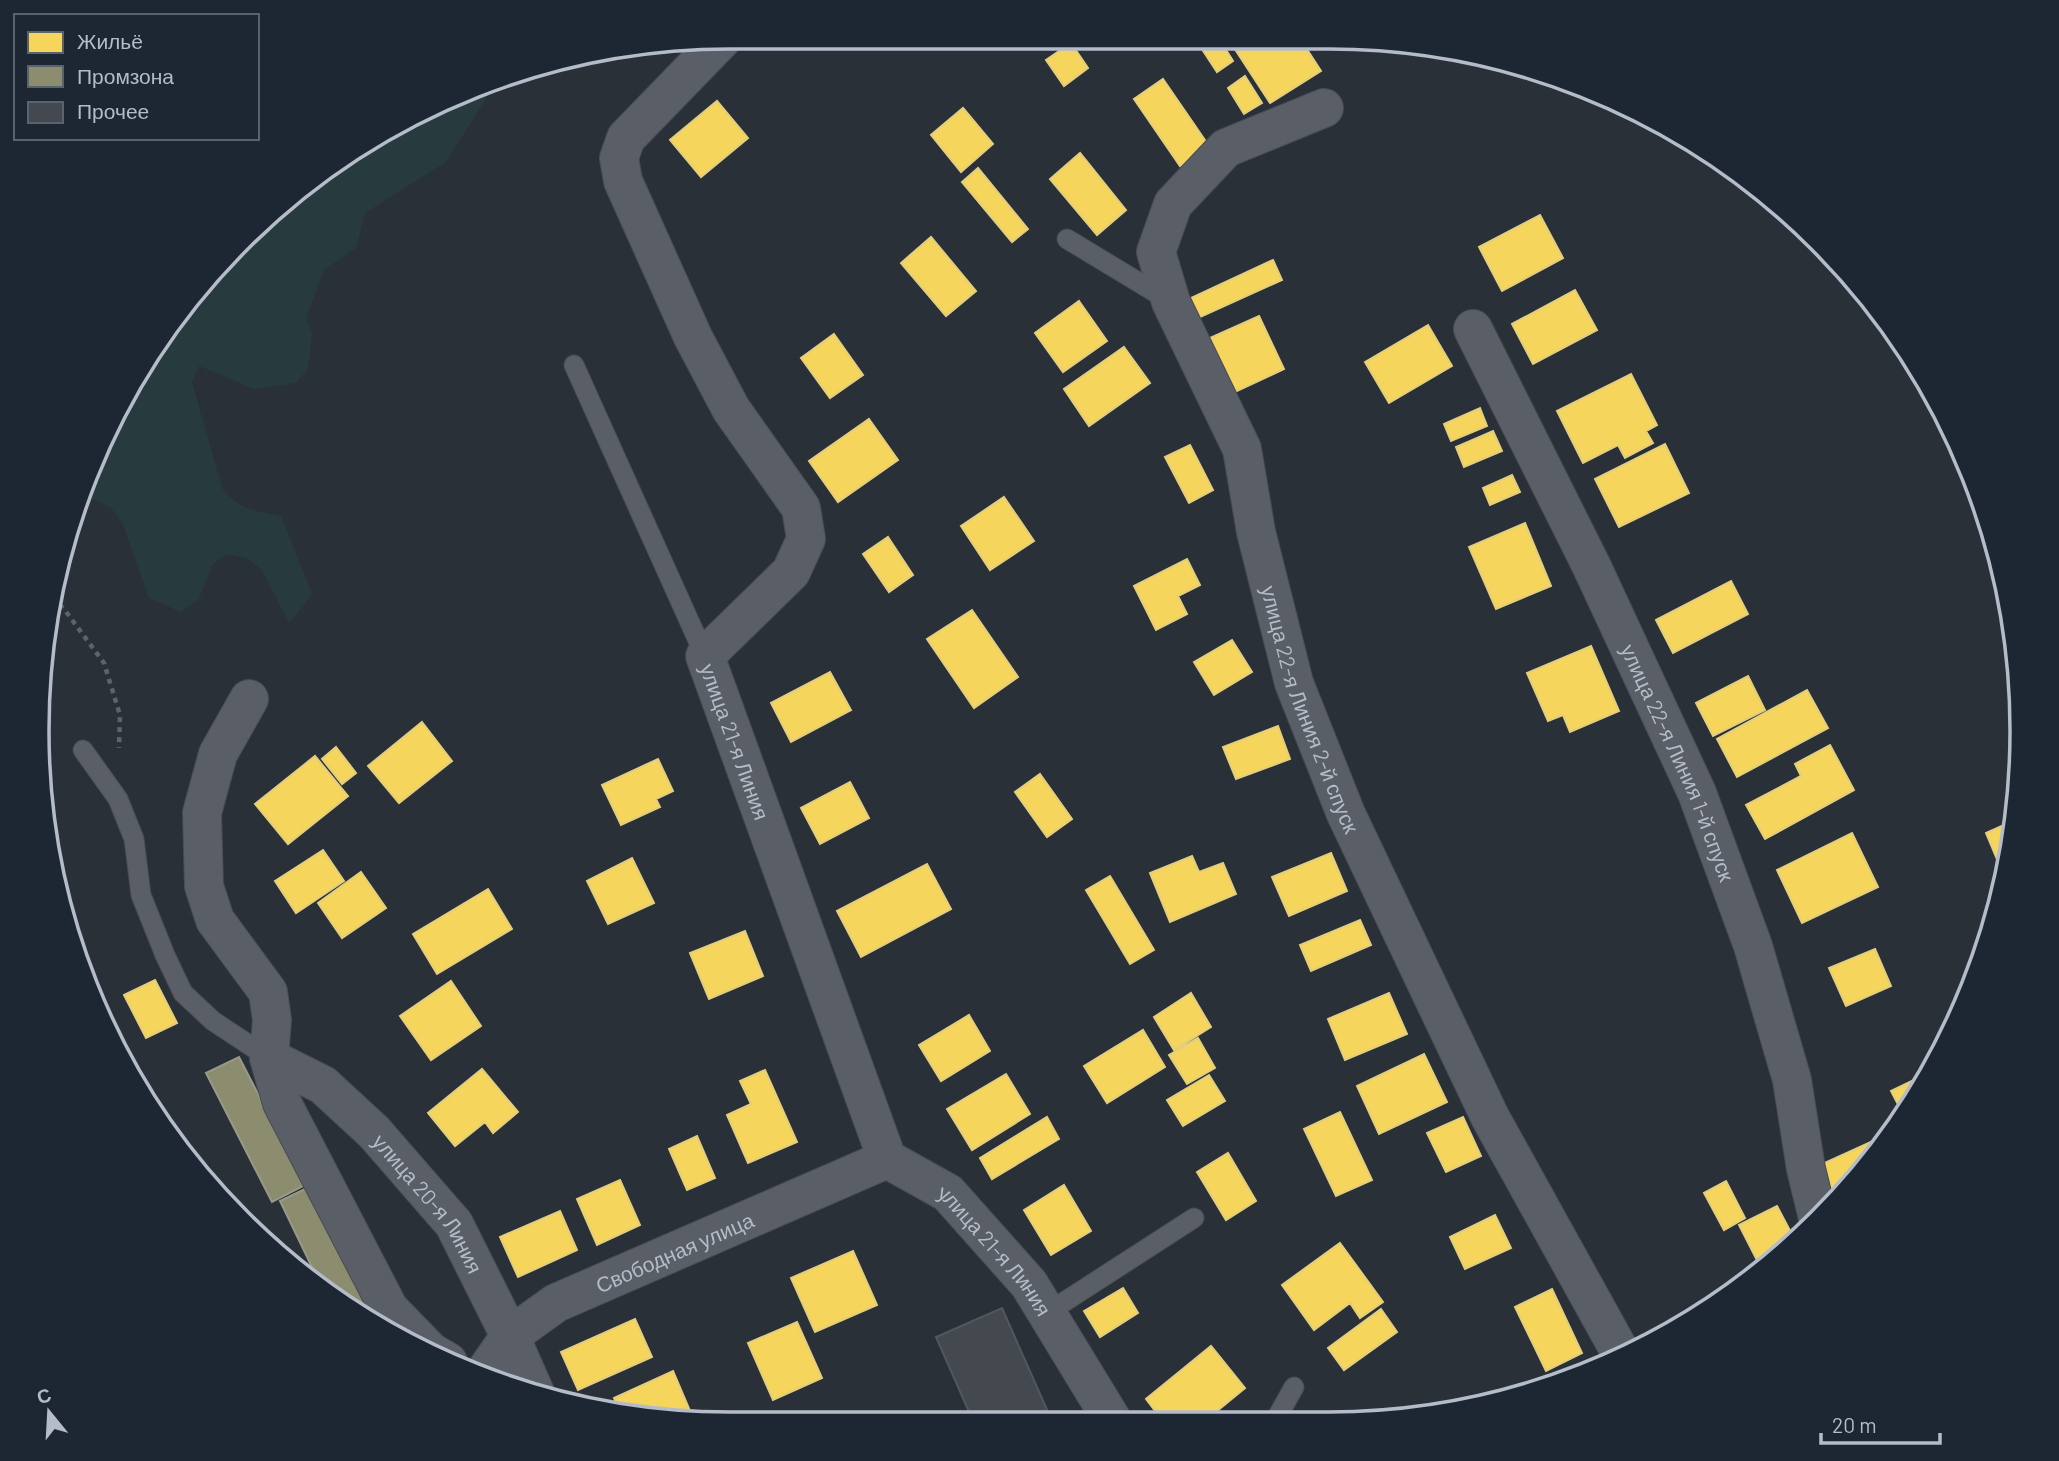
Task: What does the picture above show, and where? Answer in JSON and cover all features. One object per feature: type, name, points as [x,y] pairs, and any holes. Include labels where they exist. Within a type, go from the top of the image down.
[{"type":"street","name":"улица 21-я Линия","points":[[712,49],[626,138],[619,158],[623,181],[693,337],[731,409],[801,508],[806,539],[791,572],[705,656],[887,1159],[948,1193],[1029,1284],[1107,1412]]},
{"type":"street","name":"улица 22-я Линия 2-й спуск","points":[[1324,107],[1226,148],[1173,204],[1156,253],[1171,302],[1242,449],[1256,532],[1294,683],[1346,814],[1490,1117],[1618,1347]]},
{"type":"street","name":"улица 22-я Линия 1-й спуск","points":[[1473,329],[1591,565],[1697,793],[1753,946],[1793,1080],[1806,1169],[1815,1207]]},
{"type":"street","points":[[249,699],[218,754],[202,813],[204,886],[215,920],[268,992],[272,1020],[269,1058],[282,1103],[389,1309],[413,1333]]},
{"type":"street","name":"улица 20-я Линия","points":[[269,1058],[323,1085],[383,1142],[454,1224],[530,1382]]},
{"type":"street","name":"Свободная улица","points":[[489,1367],[510,1336],[556,1303],[887,1159]]},
{"type":"lane","points":[[1067,239],[1171,302]]},
{"type":"lane","points":[[573,365],[705,656]]},
{"type":"lane","points":[[83,750],[118,799],[134,839],[141,895],[164,955],[183,993],[213,1021],[269,1058]]},
{"type":"lane","points":[[1047,1313],[1194,1218]]},
{"type":"lane","points":[[1280,1412],[1294,1387]]},
{"type":"path","points":[[61,606],[104,663],[120,715],[118,799]]},
{"type":"green space","points":[[489,94],[446,162],[365,213],[356,248],[324,270],[306,318],[312,334],[308,369],[296,383],[254,389],[199,366],[192,382],[222,488],[241,505],[281,516],[312,594],[289,623],[262,570],[247,558],[227,554],[212,565],[199,599],[181,612],[149,598],[123,524],[111,508],[90,497],[119,429],[140,390],[190,316],[218,281],[249,249],[281,218],[352,164],[429,119]]},
{"type":"building: Жильё","points":[[1062,49],[1075,49],[1088,68],[1064,86],[1046,60]]},
{"type":"building: Жильё","points":[[1202,49],[1226,49],[1233,61],[1217,72]]},
{"type":"building: Жильё","points":[[1235,49],[1307,49],[1321,71],[1270,103]]},
{"type":"building: Жильё","points":[[1245,76],[1262,103],[1244,114],[1228,88]]},
{"type":"building: Жильё","points":[[1163,79],[1209,146],[1180,166],[1134,99]]},
{"type":"building: Жильё","points":[[717,101],[748,138],[701,177],[670,140]]},
{"type":"building: Жильё","points":[[963,108],[993,144],[961,172],[931,135]]},
{"type":"building: Жильё","points":[[1080,153],[1126,210],[1097,235],[1050,179]]},
{"type":"building: Жильё","points":[[978,168],[1028,229],[1012,242],[962,182]]},
{"type":"building: Жильё","points":[[1540,215],[1563,258],[1502,291],[1479,247]]},
{"type":"building: Жильё","points":[[931,237],[976,291],[946,316],[901,263]]},
{"type":"building: Жильё","points":[[1273,260],[1282,280],[1198,318],[1189,299]]},
{"type":"building: Жильё","points":[[1575,290],[1597,330],[1533,364],[1512,324]]},
{"type":"building: Жильё","points":[[1079,301],[1107,341],[1063,372],[1035,333]]},
{"type":"building: Жильё","points":[[1259,316],[1284,369],[1235,392],[1210,338]]},
{"type":"building: Жильё","points":[[1428,325],[1452,366],[1389,403],[1365,362]]},
{"type":"building: Жильё","points":[[834,334],[863,375],[830,398],[801,358]]},
{"type":"building: Жильё","points":[[1124,347],[1150,383],[1089,426],[1064,389]]},
{"type":"building: Жильё","points":[[1631,374],[1657,425],[1646,431],[1653,443],[1625,458],[1618,445],[1583,463],[1557,411]]},
{"type":"building: Жильё","points":[[1480,408],[1487,426],[1451,441],[1444,424]]},
{"type":"building: Жильё","points":[[869,419],[898,460],[838,502],[809,461]]},
{"type":"building: Жильё","points":[[1493,431],[1502,451],[1464,467],[1456,447]]},
{"type":"building: Жильё","points":[[1665,444],[1689,493],[1619,527],[1595,479]]},
{"type":"building: Жильё","points":[[1190,445],[1213,490],[1189,503],[1165,457]]},
{"type":"building: Жильё","points":[[1512,475],[1520,492],[1490,505],[1483,488]]},
{"type":"building: Жильё","points":[[1004,497],[1034,541],[990,570],[961,526]]},
{"type":"building: Жильё","points":[[1525,523],[1551,586],[1496,609],[1469,547]]},
{"type":"building: Жильё","points":[[888,537],[913,575],[889,592],[863,554]]},
{"type":"building: Жильё","points":[[1187,559],[1200,585],[1178,596],[1187,614],[1156,630],[1134,586]]},
{"type":"building: Жильё","points":[[1731,581],[1748,614],[1673,653],[1656,620]]},
{"type":"building: Жильё","points":[[972,610],[1018,677],[974,708],[927,639]]},
{"type":"building: Жильё","points":[[1232,640],[1252,672],[1214,695],[1194,662]]},
{"type":"building: Жильё","points":[[1591,646],[1619,711],[1570,732],[1563,715],[1548,721],[1527,673]]},
{"type":"building: Жильё","points":[[830,672],[851,710],[791,742],[771,703]]},
{"type":"building: Жильё","points":[[1748,676],[1765,710],[1713,736],[1696,703]]},
{"type":"building: Жильё","points":[[1807,690],[1828,728],[1737,777],[1717,739]]},
{"type":"building: Жильё","points":[[422,722],[452,761],[399,803],[368,766]]},
{"type":"building: Жильё","points":[[1278,726],[1290,759],[1236,779],[1223,747]]},
{"type":"building: Жильё","points":[[1830,745],[1854,790],[1765,839],[1746,805],[1801,776],[1795,764]]},
{"type":"building: Жильё","points":[[336,747],[356,773],[342,784],[322,759]]},
{"type":"building: Жильё","points":[[315,756],[348,796],[288,844],[255,804]]},
{"type":"building: Жильё","points":[[658,759],[673,791],[656,799],[660,807],[621,825],[602,785]]},
{"type":"building: Жильё","points":[[1040,774],[1072,819],[1047,837],[1015,792]]},
{"type":"building: Жильё","points":[[850,782],[869,818],[820,844],[801,808]]},
{"type":"building: Жильё","points":[[2003,825],[1997,860],[1986,833]]},
{"type":"building: Жильё","points":[[1852,833],[1878,887],[1802,923],[1777,870]]},
{"type":"building: Жильё","points":[[323,850],[344,881],[296,913],[275,881]]},
{"type":"building: Жильё","points":[[1331,853],[1347,891],[1289,916],[1272,877]]},
{"type":"building: Жильё","points":[[1192,856],[1199,872],[1223,863],[1236,894],[1170,922],[1150,873]]},
{"type":"building: Жильё","points":[[632,858],[654,903],[608,924],[587,881]]},
{"type":"building: Жильё","points":[[927,864],[951,909],[861,957],[837,911]]},
{"type":"building: Жильё","points":[[361,872],[386,908],[342,938],[318,903]]},
{"type":"building: Жильё","points":[[1110,876],[1154,950],[1130,964],[1086,890]]},
{"type":"building: Жильё","points":[[488,889],[512,929],[437,974],[413,934]]},
{"type":"building: Жильё","points":[[1360,920],[1371,945],[1311,971],[1300,945]]},
{"type":"building: Жильё","points":[[745,931],[763,976],[709,999],[690,953]]},
{"type":"building: Жильё","points":[[1875,949],[1891,986],[1846,1006],[1829,968]]},
{"type":"building: Жильё","points":[[155,980],[177,1023],[146,1038],[124,995]]},
{"type":"building: Жильё","points":[[451,981],[481,1026],[431,1060],[400,1016]]},
{"type":"building: Жильё","points":[[1191,993],[1211,1027],[1174,1050],[1154,1017]]},
{"type":"building: Жильё","points":[[1389,993],[1407,1034],[1345,1060],[1328,1019]]},
{"type":"building: Жильё","points":[[969,1015],[990,1051],[941,1081],[919,1045]]},
{"type":"building: Жильё","points":[[1143,1030],[1165,1067],[1107,1103],[1084,1066]]},
{"type":"building: Жильё","points":[[1198,1038],[1215,1068],[1187,1084],[1169,1055]]},
{"type":"building: Жильё","points":[[1424,1054],[1447,1102],[1379,1134],[1357,1086]]},
{"type":"building: Жильё","points":[[482,1069],[518,1112],[493,1133],[485,1122],[455,1146],[428,1113]]},
{"type":"building: Жильё","points":[[765,1070],[797,1142],[748,1163],[727,1115],[751,1104],[740,1081]]},
{"type":"building: Жильё","points":[[1006,1074],[1030,1114],[972,1150],[947,1109]]},
{"type":"building: Жильё","points":[[1209,1075],[1225,1101],[1183,1126],[1167,1100]]},
{"type":"building: Жильё","points":[[1913,1080],[1898,1104],[1891,1091]]},
{"type":"building: Жильё","points":[[1340,1112],[1372,1180],[1336,1196],[1304,1129]]},
{"type":"building: Жильё","points":[[1047,1117],[1059,1139],[992,1179],[980,1158]]},
{"type":"building: Жильё","points":[[1463,1117],[1481,1156],[1446,1172],[1427,1133]]},
{"type":"building: Жильё","points":[[697,1136],[715,1178],[687,1190],[669,1149]]},
{"type":"building: Жильё","points":[[1871,1142],[1841,1180],[1829,1190],[1818,1166]]},
{"type":"building: Жильё","points":[[1228,1153],[1256,1201],[1226,1220],[1197,1172]]},
{"type":"building: Жильё","points":[[620,1180],[640,1225],[597,1245],[577,1199]]},
{"type":"building: Жильё","points":[[1726,1181],[1745,1218],[1724,1230],[1704,1193]]},
{"type":"building: Жильё","points":[[1064,1185],[1091,1231],[1051,1255],[1024,1210]]},
{"type":"building: Жильё","points":[[1777,1206],[1790,1231],[1757,1260],[1739,1225]]},
{"type":"building: Жильё","points":[[560,1211],[577,1250],[518,1277],[500,1237]]},
{"type":"building: Жильё","points":[[1495,1215],[1511,1248],[1465,1269],[1450,1237]]},
{"type":"building: Жильё","points":[[1340,1243],[1383,1302],[1360,1318],[1350,1303],[1314,1330],[1282,1285]]},
{"type":"building: Жильё","points":[[853,1251],[877,1305],[815,1332],[791,1278]]},
{"type":"building: Жильё","points":[[1123,1288],[1138,1313],[1100,1337],[1084,1311]]},
{"type":"building: Жильё","points":[[1552,1289],[1582,1353],[1546,1371],[1515,1307]]},
{"type":"building: Жильё","points":[[1381,1309],[1397,1332],[1344,1370],[1328,1348]]},
{"type":"building: Жильё","points":[[635,1319],[652,1357],[578,1390],[561,1352]]},
{"type":"building: Жильё","points":[[797,1322],[822,1378],[773,1400],[748,1343]]},
{"type":"building: Жильё","points":[[1211,1346],[1245,1388],[1216,1412],[1156,1412],[1146,1399]]},
{"type":"building: Жильё","points":[[673,1371],[690,1411],[616,1402],[614,1398]]},
{"type":"building: Промзона","points":[[239,1057],[305,1185],[272,1202],[206,1073]]},
{"type":"building: Промзона","points":[[311,1186],[371,1309],[312,1268],[280,1201]]},
{"type":"building: Прочее","points":[[1002,1308],[1048,1412],[969,1412],[936,1337]]}]
